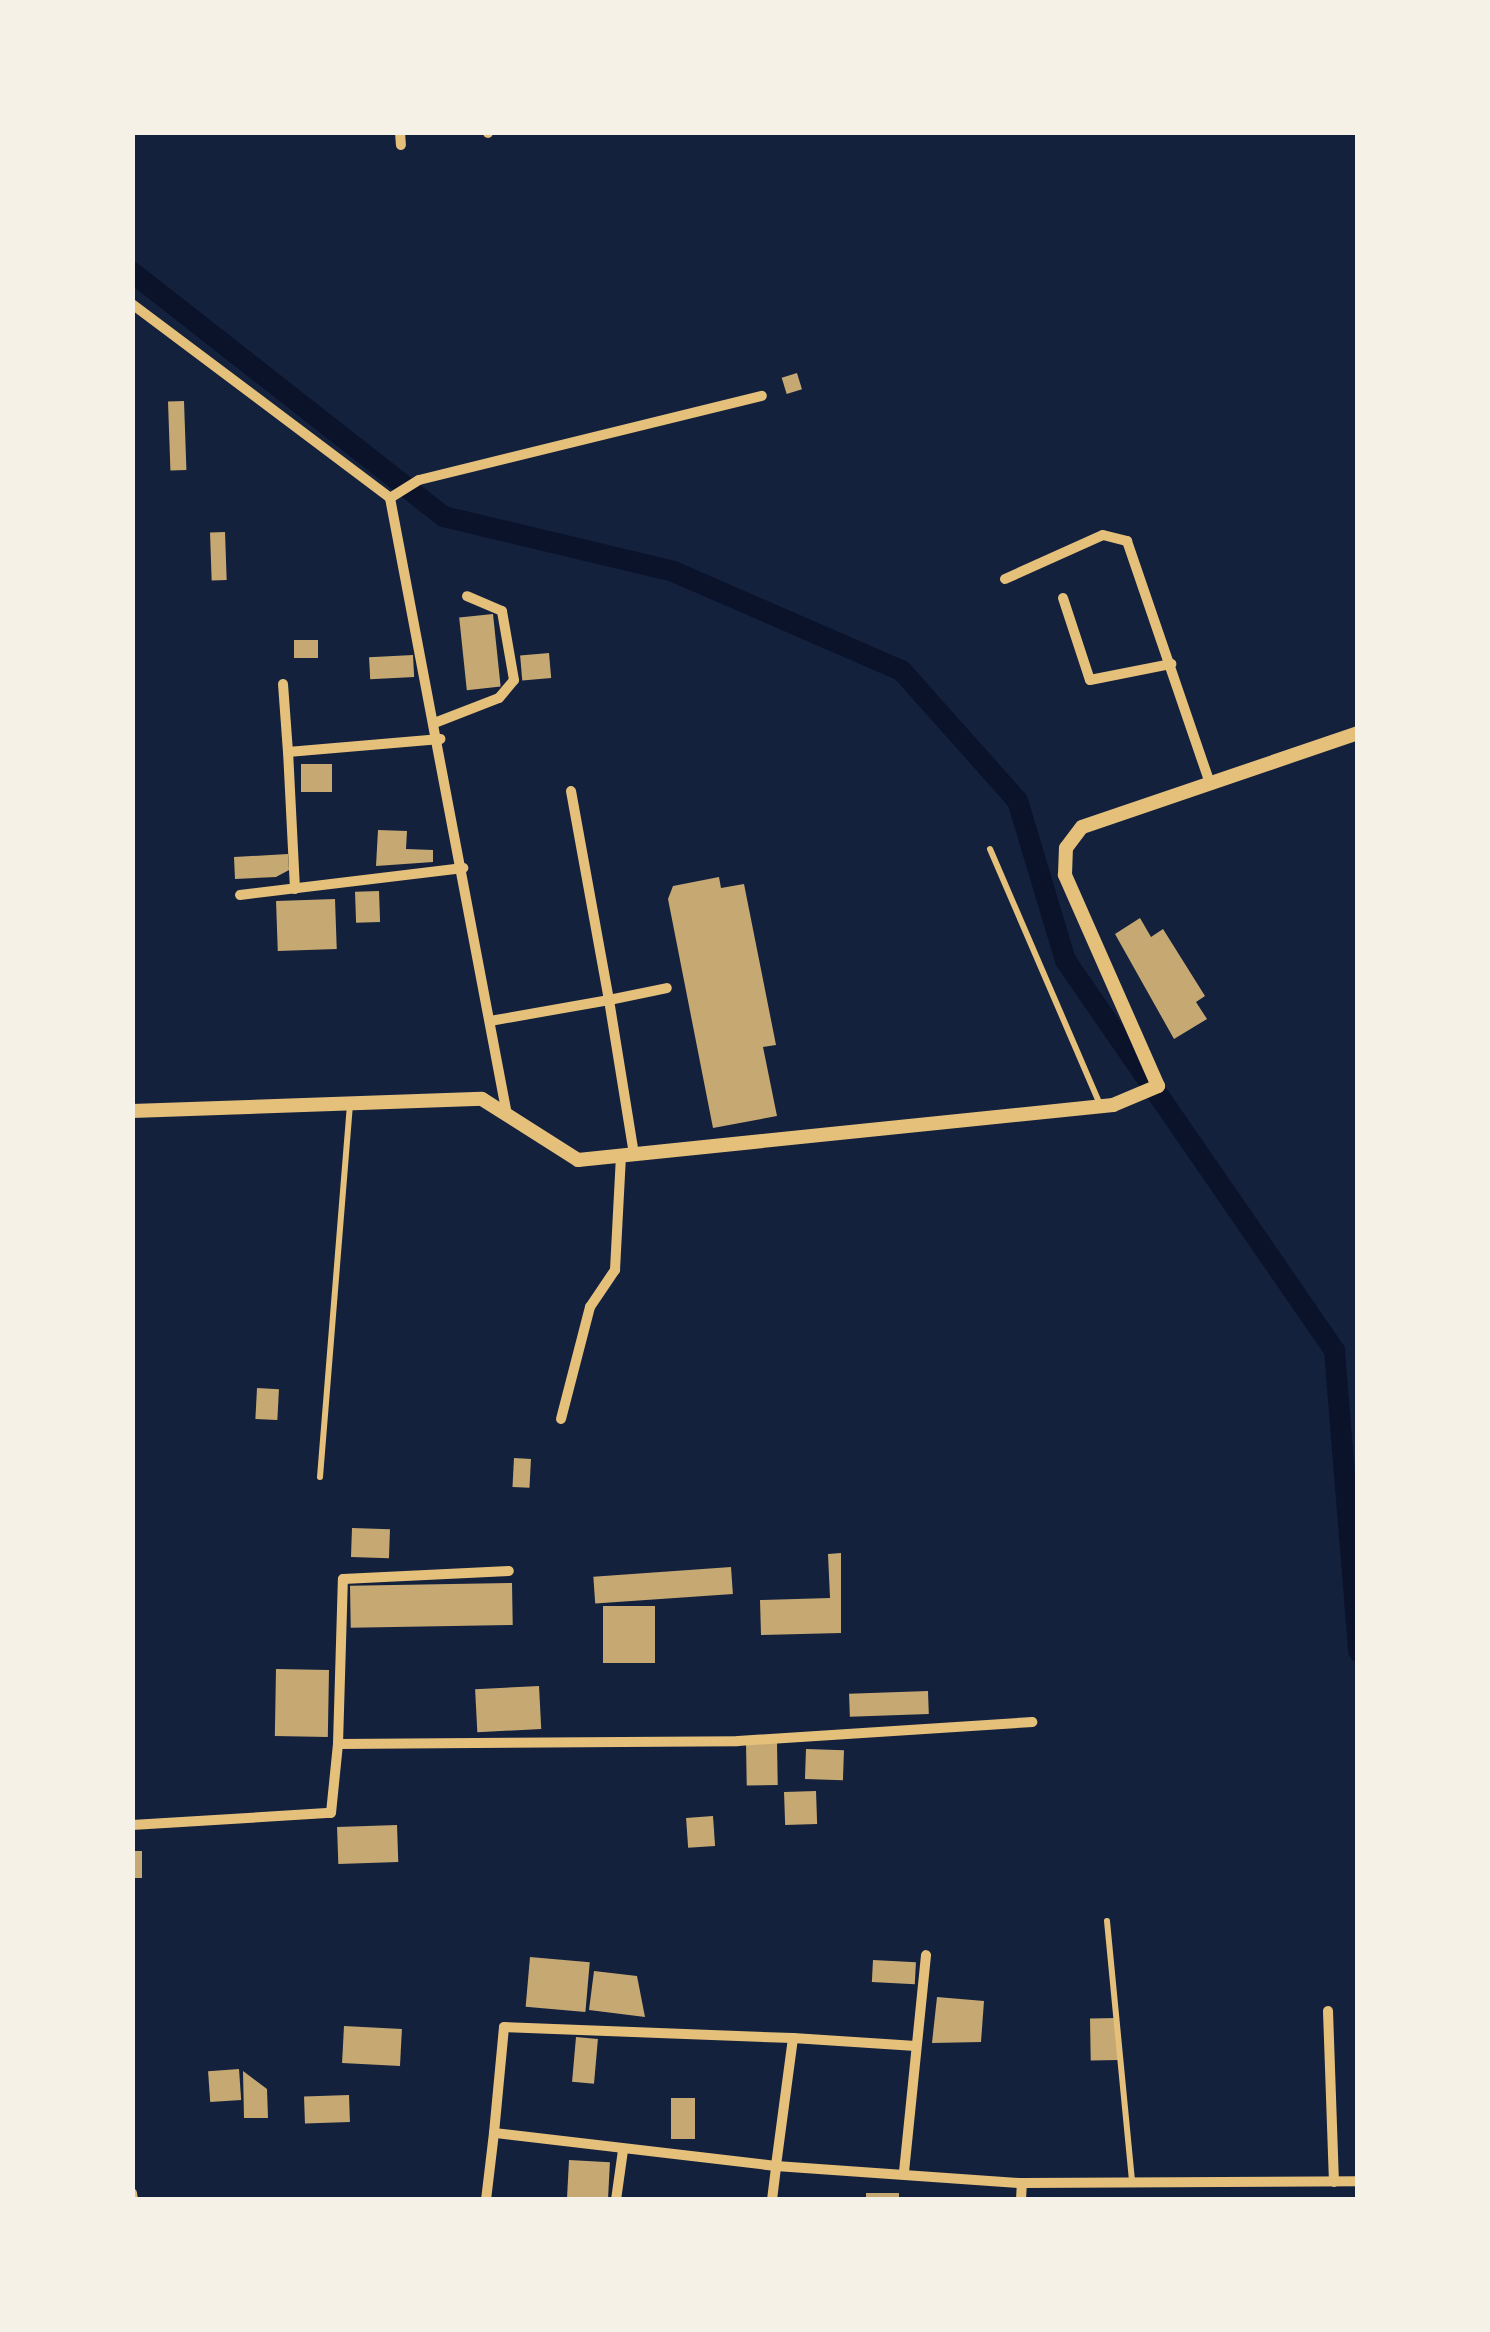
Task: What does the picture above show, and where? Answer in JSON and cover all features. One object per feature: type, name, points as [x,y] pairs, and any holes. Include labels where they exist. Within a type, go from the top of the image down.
[{"type":"street","points":[[132,304],[391,497],[507,1115]]},
{"type":"street","points":[[391,497],[419,479],[762,396]]},
{"type":"street","points":[[1005,579],[1118,536],[1132,548],[1210,783]]},
{"type":"street","points":[[436,722],[499,698],[514,680],[502,611],[467,596]]},
{"type":"street","points":[[1063,598],[1090,680],[1171,664]]},
{"type":"street","points":[[283,684],[295,889]]},
{"type":"street","points":[[132,1111],[482,1099],[578,1160],[1107,1105],[1159,1086],[1065,875],[1066,848],[1082,827],[1358,733]]},
{"type":"street","points":[[288,752],[440,739]]},
{"type":"street","points":[[561,1419],[590,1307],[614,1270],[628,1155],[609,1000],[571,791]]},
{"type":"street","points":[[240,895],[464,868]]},
{"type":"street","points":[[490,1021],[667,988]]},
{"type":"street","points":[[132,1825],[331,1813],[343,1579],[508,1571]]},
{"type":"street","points":[[338,1744],[737,1741],[1032,1723]]},
{"type":"street","points":[[904,2172],[926,1955]]},
{"type":"street","points":[[1328,2011],[1334,2182]]},
{"type":"street","points":[[486,2200],[504,2027],[519,2020],[916,2046]]},
{"type":"street","points":[[772,2200],[793,2038]]},
{"type":"street","points":[[494,2133],[776,2166],[1022,2183],[1358,2181]]},
{"type":"street","points":[[616,2200],[622,2150]]},
{"type":"street","points":[[1021,2200],[1022,2183]]},
{"type":"lane","points":[[990,849],[1107,1105]]},
{"type":"lane","points":[[320,1477],[350,1104]]},
{"type":"lane","points":[[1107,1921],[1132,2182]]},
{"type":"building","points":[[797,373],[802,389],[787,394],[782,378]]},
{"type":"building","points":[[184,401],[186,470],[170,471],[168,402]]},
{"type":"building","points":[[225,532],[227,580],[212,580],[210,533]]},
{"type":"building","points":[[493,614],[501,687],[467,690],[459,618]]},
{"type":"building","points":[[294,640],[318,640],[318,658],[294,658]]},
{"type":"building","points":[[549,653],[551,678],[522,680],[520,656]]},
{"type":"building","points":[[413,655],[414,677],[370,679],[369,657]]},
{"type":"building","points":[[301,764],[332,764],[332,792],[301,792]]},
{"type":"building","points":[[378,830],[407,831],[406,849],[433,850],[433,862],[376,866]]},
{"type":"building","points":[[288,854],[289,870],[276,877],[235,879],[234,857]]},
{"type":"building","points":[[719,877],[721,888],[744,884],[776,1045],[763,1047],[777,1116],[713,1128],[668,899],[673,886]]},
{"type":"building","points":[[379,891],[380,922],[356,923],[355,892]]},
{"type":"building","points":[[335,899],[337,949],[278,951],[276,901]]},
{"type":"building","points":[[1140,918],[1151,937],[1163,929],[1205,996],[1196,1002],[1207,1019],[1174,1039],[1115,934]]},
{"type":"building","points":[[257,1388],[279,1389],[277,1420],[255,1419]]},
{"type":"building","points":[[514,1458],[531,1459],[529,1488],[512,1487]]},
{"type":"building","points":[[352,1528],[390,1529],[389,1558],[351,1557]]},
{"type":"building","points":[[841,1553],[841,1633],[761,1635],[760,1600],[830,1598],[828,1554]]},
{"type":"building","points":[[731,1567],[733,1594],[595,1604],[593,1577]]},
{"type":"building","points":[[512,1583],[513,1625],[351,1628],[350,1586]]},
{"type":"building","points":[[603,1606],[655,1606],[655,1663],[603,1663]]},
{"type":"building","points":[[276,1669],[329,1670],[328,1737],[275,1736]]},
{"type":"building","points":[[539,1686],[541,1729],[477,1732],[475,1689]]},
{"type":"building","points":[[928,1691],[929,1714],[850,1717],[849,1694]]},
{"type":"building","points":[[777,1742],[778,1785],[747,1786],[746,1743]]},
{"type":"building","points":[[806,1749],[844,1750],[843,1780],[805,1779]]},
{"type":"building","points":[[816,1791],[817,1824],[785,1825],[784,1792]]},
{"type":"building","points":[[713,1816],[715,1846],[688,1848],[686,1818]]},
{"type":"building","points":[[397,1825],[398,1862],[338,1864],[337,1827]]},
{"type":"building","points":[[132,1851],[142,1851],[142,1878],[132,1878]]},
{"type":"building","points":[[530,1957],[590,1962],[585,2012],[526,2007]]},
{"type":"building","points":[[873,1960],[916,1962],[915,1984],[872,1982]]},
{"type":"building","points":[[594,1971],[637,1976],[645,2017],[589,2010]]},
{"type":"building","points":[[937,1997],[984,2001],[981,2042],[932,2043]]},
{"type":"building","points":[[1090,2018],[1118,2018],[1119,2060],[1091,2060]]},
{"type":"building","points":[[344,2026],[402,2029],[400,2066],[342,2063]]},
{"type":"building","points":[[576,2037],[598,2039],[594,2084],[572,2082]]},
{"type":"building","points":[[239,2069],[241,2100],[210,2102],[208,2071]]},
{"type":"building","points":[[243,2071],[267,2089],[268,2118],[244,2118]]},
{"type":"building","points":[[349,2095],[350,2122],[305,2124],[304,2097]]},
{"type":"building","points":[[671,2098],[695,2098],[695,2139],[671,2139]]},
{"type":"building","points":[[569,2160],[610,2162],[608,2200],[567,2200]]},
{"type":"building","points":[[866,2193],[899,2193],[899,2200],[866,2200]]},
{"type":"waterway","points":[[132,272],[443,516],[673,571],[901,670],[1017,800],[1065,960],[1334,1350],[1358,1651]]}]
